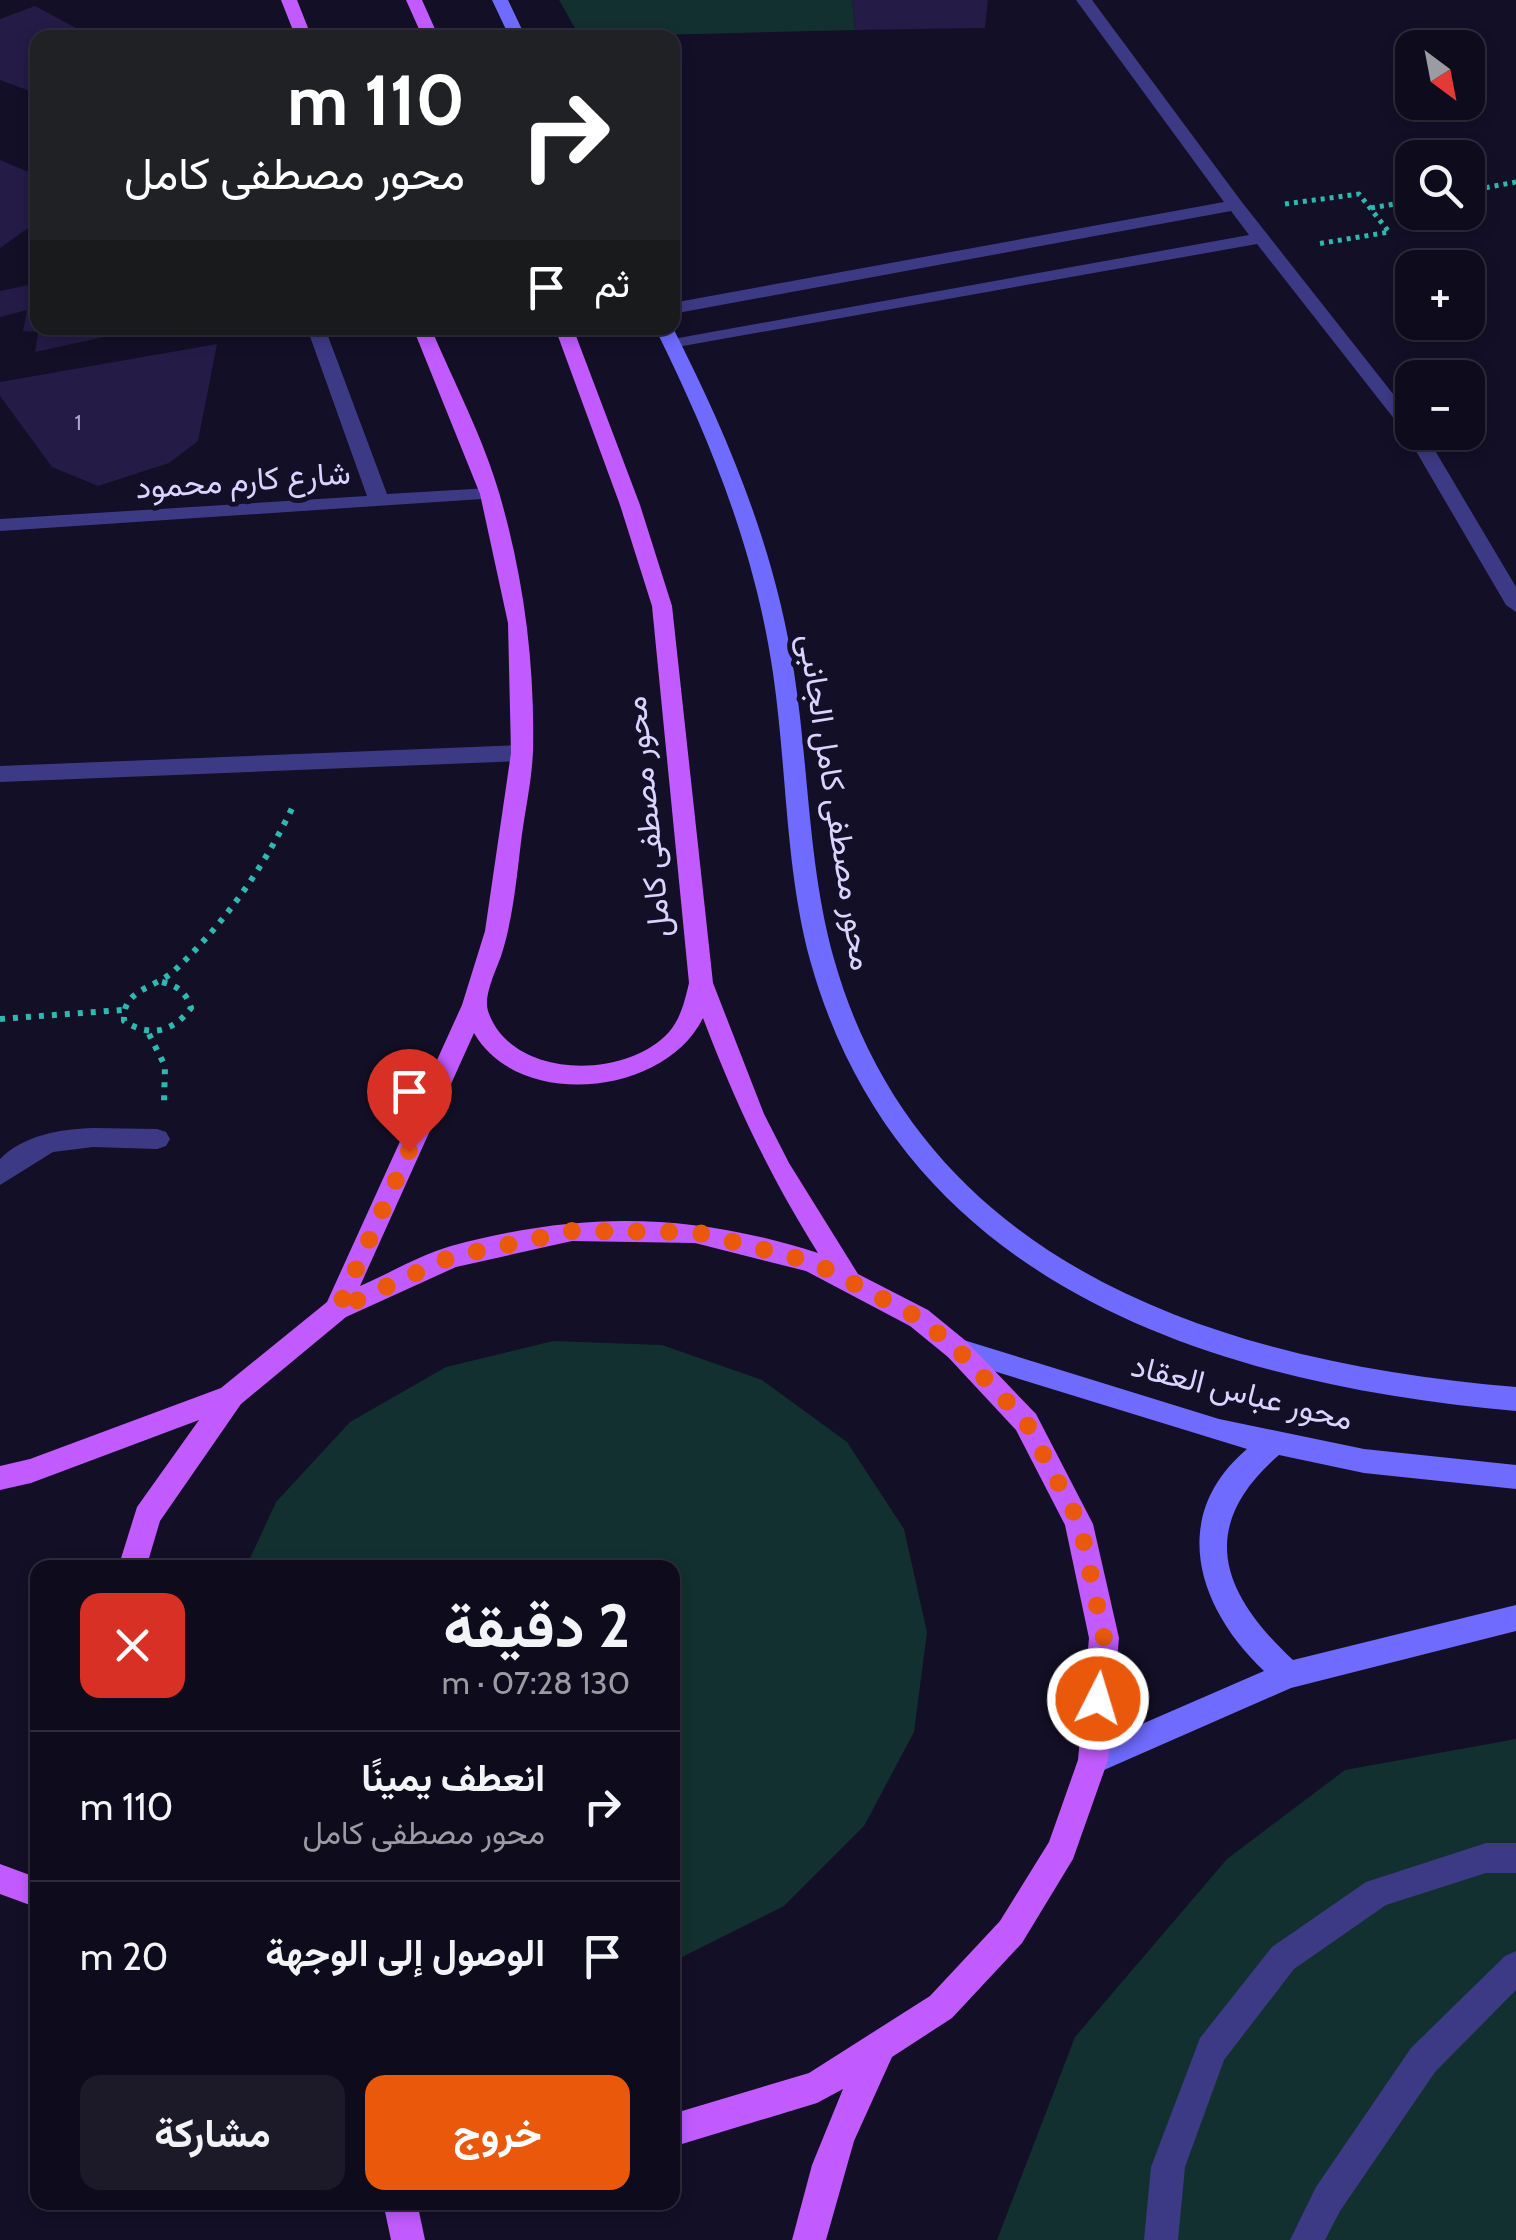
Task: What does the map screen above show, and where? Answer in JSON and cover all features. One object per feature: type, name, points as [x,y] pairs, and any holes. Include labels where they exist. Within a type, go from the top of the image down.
[{"type":"main road","points":[[289,0],[301,30]]},
{"type":"main road","points":[[414,0],[428,30]]},
{"type":"main road","points":[[338,1309],[474,1005],[496,931],[522,753],[518,622],[490,494],[425,335]]},
{"type":"main road","name":"محور مصطفى كامل","points":[[567,335],[619,472],[662,606],[701,984],[746,1100],[779,1169],[848,1280]]},
{"type":"main road","points":[[474,1005],[487,1035],[516,1058],[554,1073],[596,1074],[638,1064],[673,1043],[694,1014],[701,984]]},
{"type":"main road","points":[[134,1560],[147,1516],[231,1396],[338,1309],[451,1257],[572,1231],[695,1232],[812,1262],[919,1318],[957,1349],[1026,1422],[1080,1524],[1104,1638],[1093,1760],[1062,1849],[1011,1932],[941,2007],[817,2087],[680,2129]]},
{"type":"main road","points":[[0,1478],[31,1471],[231,1396]]},
{"type":"main road","points":[[0,1879],[30,1890]]},
{"type":"main road","points":[[810,2240],[830,2160],[853,2101],[881,2046]]},
{"type":"main road","points":[[402,2210],[408,2240]]},
{"type":"street","points":[[500,0],[514,30]]},
{"type":"street","points":[[1084,0],[1237,208],[1395,408]]},
{"type":"street","points":[[680,307],[1237,208]]},
{"type":"street","points":[[680,334],[1266,245]]},
{"type":"street","points":[[319,335],[379,502]]},
{"type":"street","name":"محور مصطفى كامل الجانبى","points":[[669,336],[722,442],[768,589],[784,673],[802,842],[834,996],[885,1103],[938,1176],[1003,1234],[1068,1276],[1152,1318],[1242,1353],[1339,1378],[1437,1395],[1516,1399]]},
{"type":"street","points":[[1424,450],[1516,604]]},
{"type":"street","name":"شارع كارم محمود","points":[[0,525],[490,494]]},
{"type":"street","points":[[0,774],[522,753]]},
{"type":"street","points":[[0,1175],[12,1160],[32,1146],[56,1139],[156,1139]]},
{"type":"street","name":"محور عباس العقاد","points":[[957,1349],[1202,1425],[1275,1442],[1364,1462],[1516,1477]]},
{"type":"street","points":[[1275,1442],[1250,1459],[1232,1481],[1213,1535],[1214,1566],[1222,1596],[1238,1625],[1260,1652],[1288,1676]]},
{"type":"street","points":[[1093,1760],[1288,1676],[1516,1618]]},
{"type":"street","points":[[1161,2240],[1168,2167],[1212,2050],[1284,1958],[1377,1893],[1486,1858],[1516,1858]]},
{"type":"street","points":[[1308,2240],[1328,2199],[1423,2060],[1516,1967]]},
{"type":"path","points":[[1485,188],[1516,182]]},
{"type":"path","points":[[1237,208],[1355,193],[1389,232],[1266,245]]},
{"type":"path","points":[[1372,208],[1395,204]]},
{"type":"path","points":[[156,1139],[169,1075],[163,1053],[149,1034],[124,1021],[122,1010],[135,990],[162,982],[209,938],[247,892],[298,798],[303,762]]},
{"type":"path","points":[[149,1034],[182,1022],[191,1008],[188,995],[178,986],[162,982]]},
{"type":"path","points":[[0,1019],[122,1010]]},
{"type":"green space","points":[[559,0],[852,0],[855,30],[680,34],[680,30],[576,30]]},
{"type":"green space","points":[[553,1341],[662,1345],[762,1380],[847,1442],[904,1529],[927,1632],[914,1732],[864,1826],[784,1906],[680,1958],[680,1560],[249,1560],[276,1502],[350,1422],[446,1367]]},
{"type":"green space","points":[[1516,1739],[1516,2240],[997,2240],[1075,2037],[1227,1859],[1345,1770]]},
{"type":"building","points":[[852,0],[988,0],[985,28],[855,30]]},
{"type":"building","points":[[35,6],[80,30],[30,30],[30,91],[0,80],[0,19]]},
{"type":"building","points":[[0,160],[30,173],[30,227],[0,248]]},
{"type":"building","points":[[30,285],[30,331],[23,331],[27,310],[0,317],[0,291]]},
{"type":"building","points":[[38,335],[113,335],[35,352]]},
{"type":"building","points":[[217,344],[198,441],[169,463],[98,486],[52,467],[0,396],[0,382]]},
{"type":"route","points":[[409,1151],[338,1309],[451,1257],[572,1231],[695,1232],[812,1262],[919,1318],[957,1349],[1026,1422],[1080,1524],[1104,1638],[1098,1699]]}]
